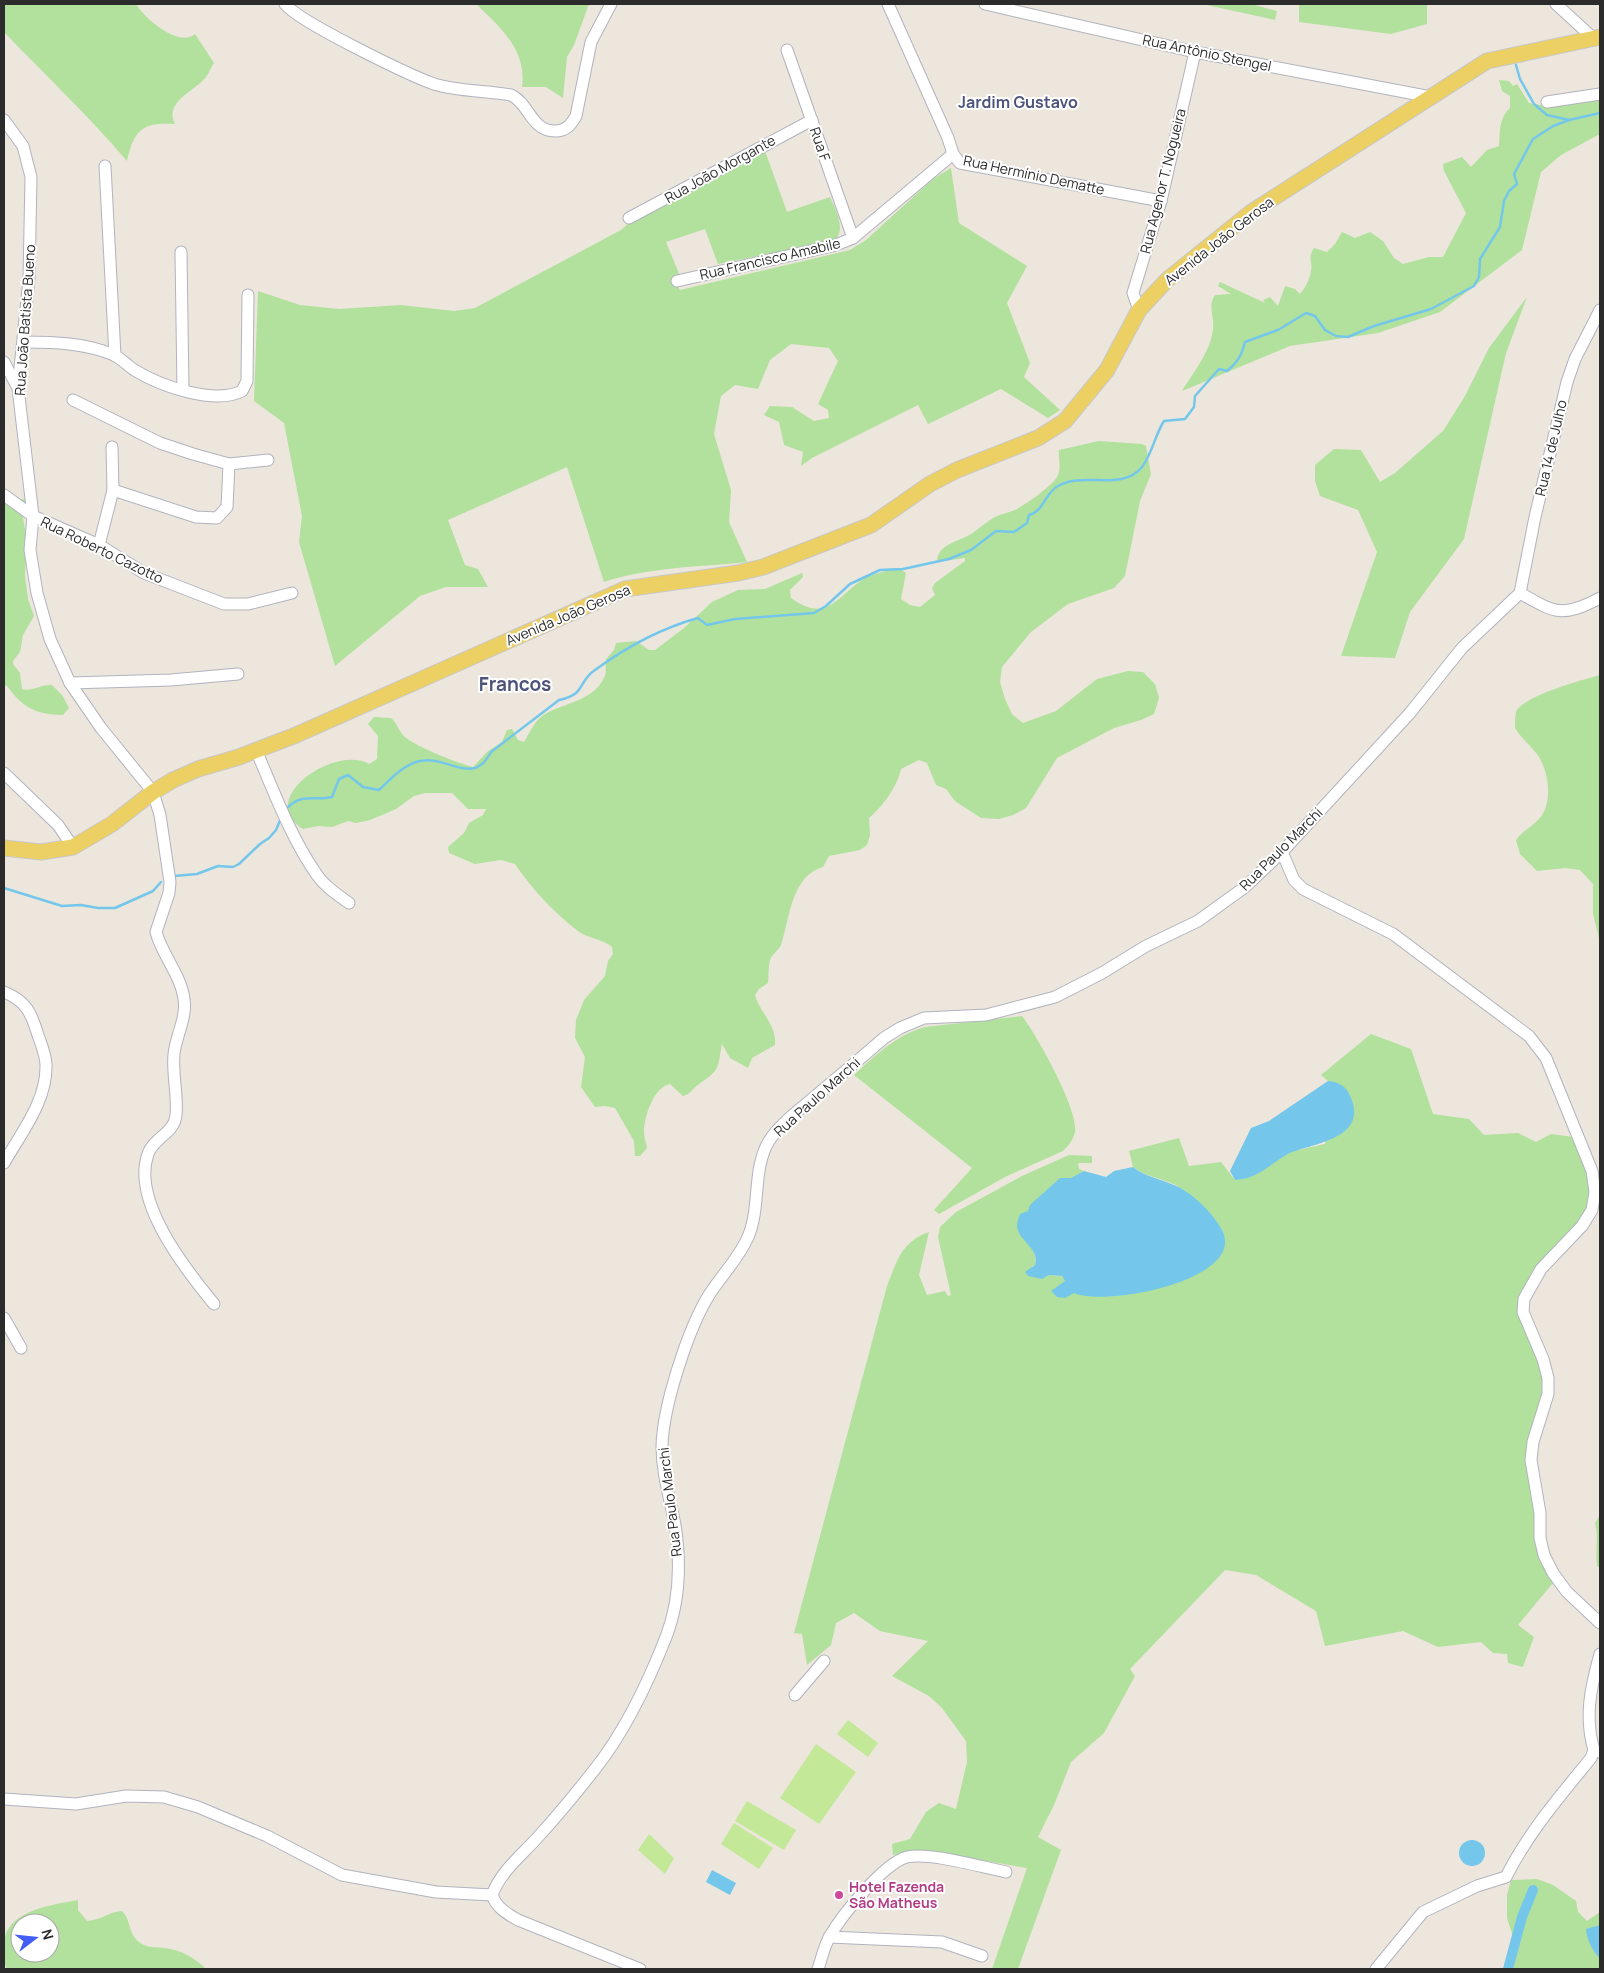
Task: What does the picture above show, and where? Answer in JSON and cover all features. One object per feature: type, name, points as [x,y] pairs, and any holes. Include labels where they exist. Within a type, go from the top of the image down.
[{"type":"main road","name":"Avenida João Gerosa","points":[[4,848],[41,852],[73,847],[112,824],[153,792],[198,768],[296,735],[625,589],[738,573],[763,567],[871,525],[930,484],[956,470],[1038,438],[1065,421],[1107,370],[1139,310],[1184,264],[1250,213],[1487,61],[1597,38]]},
{"type":"street","points":[[285,4],[297,15],[379,58],[435,84],[511,95],[519,98],[532,120],[540,126],[555,131],[570,126],[576,116],[591,42],[611,4]]},
{"type":"street","name":"Rua Hermínio Dematte","points":[[888,4],[948,138],[953,154],[960,163],[1160,201]]},
{"type":"street","name":"Rua Antônio Stengel","points":[[985,4],[1195,52],[1431,97]]},
{"type":"street","points":[[1556,4],[1597,38]]},
{"type":"street","name":"Rua F","points":[[787,50],[853,238]]},
{"type":"street","name":"Rua Agenor T. Nogueira","points":[[1139,310],[1133,293],[1160,201],[1195,52]]},
{"type":"street","points":[[1547,102],[1600,94]]},
{"type":"street","name":"Rua João Batista Bueno","points":[[4,120],[23,146],[30,177],[29,279],[18,388],[33,516],[30,550],[37,593],[50,639],[70,683],[101,728],[153,792]]},
{"type":"street","name":"Rua João Morgante","points":[[629,218],[812,120]]},
{"type":"street","name":"Rua Francisco Amabile","points":[[676,281],[836,245],[853,238],[953,154]]},
{"type":"street","points":[[105,166],[115,356]]},
{"type":"street","points":[[181,252],[183,390]]},
{"type":"street","points":[[24,342],[72,344],[115,356],[136,371],[183,390],[220,397],[242,391],[247,381],[248,295]]},
{"type":"street","name":"Rua 14 de Julho","points":[[1520,593],[1534,517],[1567,382],[1578,351],[1600,310]]},
{"type":"street","points":[[4,362],[18,388]]},
{"type":"street","points":[[73,400],[160,443],[229,464],[268,460]]},
{"type":"street","points":[[99,545],[113,490],[112,447]]},
{"type":"street","points":[[113,490],[196,517],[217,518],[227,507],[229,464]]},
{"type":"street","name":"Rua Roberto Cazotto","points":[[4,495],[33,516],[99,545],[144,573],[224,604],[248,604],[292,593]]},
{"type":"street","points":[[1520,593],[1559,612],[1583,607],[1600,598]]},
{"type":"street","name":"Rua Paulo Marchi","points":[[492,1895],[500,1877],[543,1832],[596,1768],[616,1739],[653,1669],[672,1619],[678,1584],[677,1550],[675,1525],[664,1475],[662,1444],[670,1400],[684,1353],[707,1298],[747,1238],[756,1211],[763,1156],[770,1140],[791,1117],[884,1038],[900,1028],[924,1018],[986,1015],[1008,1011],[1055,997],[1102,973],[1146,946],[1198,921],[1245,887],[1282,852],[1410,713],[1462,648],[1520,593]]},
{"type":"street","points":[[70,683],[171,680],[238,674]]},
{"type":"street","points":[[256,750],[285,815],[317,876],[332,891],[349,903]]},
{"type":"street","points":[[4,773],[58,825],[73,847]]},
{"type":"street","points":[[153,792],[160,815],[170,882],[169,893],[156,932],[183,991],[184,1007],[174,1054],[176,1116],[168,1131],[149,1150],[144,1175],[155,1214],[167,1239],[192,1278],[214,1304]]},
{"type":"street","points":[[4,854],[20,850]]},
{"type":"street","points":[[1282,852],[1294,880],[1303,889],[1393,934],[1536,1043],[1546,1058],[1592,1171],[1596,1207],[1582,1226],[1541,1269],[1524,1300],[1522,1312],[1543,1359],[1548,1378],[1548,1394],[1533,1442],[1531,1460],[1544,1555],[1553,1573],[1567,1592],[1600,1623]]},
{"type":"street","points":[[4,992],[17,998],[32,1013],[46,1063],[45,1084],[37,1104],[4,1163]]},
{"type":"street","points":[[4,1318],[21,1348]]},
{"type":"street","points":[[1376,1969],[1423,1912],[1477,1886],[1506,1877],[1541,1821],[1597,1751],[1589,1733],[1589,1709],[1591,1688],[1600,1654]]},
{"type":"street","points":[[795,1695],[824,1662]]},
{"type":"street","points":[[4,1799],[76,1804],[126,1796],[164,1797],[198,1807],[267,1836],[342,1875],[436,1892],[492,1895],[495,1904],[518,1920],[640,1969]]},
{"type":"street","points":[[818,1969],[829,1937],[860,1898],[897,1861],[908,1857],[924,1857],[1006,1872]]},
{"type":"street","points":[[829,1937],[942,1942],[982,1956]]},
{"type":"green space","points":[[4,4],[136,4],[146,17],[171,34],[188,37],[195,34],[214,63],[206,77],[177,103],[173,116],[175,124],[155,124],[142,130],[133,141],[127,161],[82,111],[4,32]]},
{"type":"green space","points":[[476,4],[589,4],[574,45],[567,57],[563,98],[546,87],[522,87],[520,62],[510,40]]},
{"type":"green space","points":[[1202,4],[1251,4],[1277,11],[1275,20]]},
{"type":"green space","points":[[1293,4],[1427,4],[1427,24],[1391,34],[1299,22],[1299,5]]},
{"type":"green space","points":[[1499,80],[1509,81],[1513,86],[1517,84],[1529,103],[1546,106],[1600,97],[1600,134],[1561,155],[1541,172],[1522,250],[1440,312],[1378,333],[1290,346],[1182,391],[1201,362],[1212,337],[1213,320],[1211,308],[1215,295],[1231,294],[1218,286],[1220,282],[1265,303],[1263,300],[1270,297],[1278,306],[1285,286],[1295,289],[1300,294],[1304,289],[1310,274],[1311,255],[1314,248],[1327,252],[1335,244],[1342,232],[1355,238],[1370,232],[1383,241],[1394,258],[1403,264],[1429,257],[1443,257],[1466,213],[1444,171],[1443,164],[1462,157],[1471,167],[1487,150],[1499,146],[1501,125],[1506,112],[1510,108],[1510,96],[1502,91]]},
{"type":"green space","points":[[765,151],[787,212],[830,197],[840,225],[840,231],[835,241],[718,264],[705,229],[666,242],[680,276],[673,278],[680,290],[850,250],[866,240],[933,179],[951,168],[959,223],[1027,266],[1007,303],[1030,363],[1024,377],[1060,410],[1048,418],[1001,389],[928,424],[918,405],[812,458],[801,466],[803,452],[784,445],[779,422],[764,415],[770,406],[792,407],[814,421],[829,418],[828,410],[818,404],[838,361],[829,348],[791,344],[770,360],[758,389],[735,385],[721,396],[714,434],[731,490],[729,522],[747,562],[657,570],[604,582],[567,467],[448,520],[465,565],[478,569],[488,587],[446,587],[420,596],[335,666],[299,542],[302,516],[284,423],[254,401],[258,291],[300,305],[339,309],[401,305],[454,311],[475,308],[621,230],[632,220]]},
{"type":"green space","points":[[1527,297],[1506,353],[1464,539],[1410,612],[1395,658],[1341,656],[1377,552],[1358,510],[1320,496],[1315,481],[1315,465],[1334,449],[1361,450],[1380,482],[1395,473],[1443,431],[1465,396],[1489,348]]},
{"type":"green space","points":[[1099,441],[1142,444],[1146,446],[1151,474],[1140,501],[1125,576],[1114,588],[1068,604],[1031,632],[1002,667],[1000,682],[1012,714],[1023,723],[1056,711],[1097,679],[1128,671],[1143,672],[1155,684],[1159,698],[1154,714],[1114,728],[1057,758],[1026,808],[1013,815],[999,819],[981,818],[955,801],[946,789],[936,785],[927,763],[919,760],[901,769],[889,796],[869,818],[870,835],[867,845],[860,850],[829,856],[823,867],[812,872],[804,879],[793,899],[781,945],[770,960],[768,983],[759,989],[755,995],[771,1025],[775,1045],[752,1058],[748,1068],[730,1058],[722,1044],[717,1068],[690,1093],[683,1096],[670,1084],[664,1086],[655,1096],[648,1111],[644,1125],[647,1148],[640,1156],[635,1156],[634,1141],[615,1108],[595,1107],[581,1087],[585,1057],[575,1038],[576,1020],[584,1000],[605,976],[608,961],[613,954],[612,947],[582,934],[569,924],[544,900],[515,864],[501,860],[475,864],[449,853],[448,847],[464,833],[469,823],[483,815],[486,809],[468,809],[452,793],[425,793],[414,796],[396,809],[370,820],[356,823],[348,821],[332,827],[318,826],[303,829],[290,817],[288,803],[294,790],[305,778],[321,768],[338,762],[355,760],[369,764],[377,759],[378,736],[368,724],[374,717],[391,718],[402,734],[415,744],[473,767],[487,752],[502,742],[507,730],[512,729],[518,740],[524,742],[533,726],[545,714],[586,697],[593,692],[604,678],[606,659],[614,650],[616,643],[636,641],[649,650],[655,650],[684,628],[712,602],[738,590],[765,589],[802,573],[803,577],[790,590],[791,598],[803,605],[822,608],[830,606],[866,578],[890,570],[900,569],[906,573],[901,599],[910,605],[920,607],[935,595],[932,588],[935,583],[965,561],[965,558],[937,562],[938,556],[945,547],[971,534],[998,515],[1019,508],[1044,490],[1057,477],[1060,467],[1059,450]]},
{"type":"green space","points":[[27,499],[22,511],[27,542],[25,576],[28,599],[34,616],[23,635],[20,652],[13,661],[13,664],[20,673],[22,689],[29,690],[52,685],[62,695],[69,708],[63,715],[31,709],[19,700],[7,686],[4,686],[4,501]]},
{"type":"green space","points":[[1600,675],[1600,942],[1593,914],[1593,884],[1580,870],[1565,868],[1537,871],[1520,854],[1516,840],[1543,814],[1548,797],[1548,787],[1541,761],[1515,728],[1515,718],[1516,712],[1521,706],[1530,700],[1554,689]]},
{"type":"green space","points":[[1022,1016],[1037,1039],[1064,1090],[1074,1121],[1075,1132],[1073,1138],[1063,1151],[1005,1177],[939,1214],[934,1210],[972,1168],[854,1075],[887,1046],[905,1035],[925,1027]]},
{"type":"green space","points":[[1371,1034],[1411,1049],[1433,1114],[1469,1119],[1484,1135],[1518,1133],[1536,1142],[1551,1134],[1573,1137],[1584,1151],[1592,1210],[1541,1269],[1524,1299],[1548,1378],[1533,1442],[1540,1538],[1557,1578],[1518,1625],[1534,1637],[1523,1667],[1508,1663],[1507,1654],[1493,1653],[1481,1642],[1438,1647],[1403,1631],[1325,1646],[1316,1611],[1256,1575],[1225,1570],[1130,1669],[1135,1676],[1104,1733],[1071,1762],[1054,1805],[1038,1837],[1061,1850],[1018,1969],[992,1969],[1027,1868],[921,1850],[893,1855],[892,1844],[910,1839],[926,1812],[939,1803],[956,1809],[967,1762],[966,1741],[942,1708],[929,1696],[892,1676],[928,1641],[880,1631],[854,1613],[836,1623],[831,1645],[807,1665],[802,1634],[794,1633],[887,1286],[894,1268],[906,1247],[912,1241],[929,1232],[919,1275],[927,1295],[945,1291],[948,1296],[951,1295],[938,1237],[940,1227],[956,1212],[1022,1176],[1069,1155],[1092,1156],[1092,1163],[1078,1163],[1079,1169],[1084,1171],[1071,1178],[1060,1179],[1028,1211],[1019,1233],[1035,1256],[1035,1265],[1031,1267],[1049,1275],[1062,1276],[1074,1293],[1223,1232],[1202,1206],[1183,1189],[1133,1167],[1129,1151],[1179,1138],[1189,1166],[1221,1162],[1235,1180],[1257,1174],[1291,1152],[1325,1144],[1340,1084],[1328,1081],[1321,1075]]},
{"type":"green space","points":[[1600,1515],[1600,1568],[1597,1566],[1595,1523]]},
{"type":"green space","points":[[848,1720],[878,1743],[868,1757],[837,1734]]},
{"type":"green space","points":[[816,1744],[856,1772],[819,1824],[780,1798]]},
{"type":"green space","points":[[747,1801],[796,1830],[784,1850],[735,1821]]},
{"type":"green space","points":[[734,1823],[773,1848],[759,1869],[721,1844]]},
{"type":"green space","points":[[649,1834],[674,1858],[665,1874],[638,1850]]},
{"type":"green space","points":[[1537,1879],[1553,1885],[1576,1901],[1578,1912],[1587,1921],[1600,1912],[1600,1969],[1508,1969],[1515,1943],[1507,1918],[1507,1895],[1511,1880]]},
{"type":"green space","points":[[78,1900],[78,1910],[87,1921],[122,1911],[134,1936],[142,1944],[182,1953],[197,1961],[206,1969],[7,1969],[4,1961],[4,1946],[6,1934],[10,1927],[10,1963],[60,1963],[60,1913],[28,1913],[43,1907]]},
{"type":"water","points":[[1328,1081],[1342,1086],[1351,1098],[1354,1112],[1351,1124],[1344,1132],[1333,1138],[1286,1155],[1256,1175],[1235,1180],[1230,1171],[1251,1128],[1269,1121]]},
{"type":"water","points":[[1133,1167],[1148,1176],[1181,1188],[1195,1198],[1214,1218],[1223,1232],[1224,1249],[1213,1264],[1193,1277],[1168,1286],[1140,1293],[1113,1296],[1090,1296],[1074,1293],[1065,1298],[1057,1297],[1051,1291],[1065,1281],[1062,1276],[1049,1275],[1042,1279],[1028,1276],[1025,1272],[1035,1265],[1036,1259],[1032,1249],[1018,1231],[1017,1224],[1020,1214],[1028,1211],[1030,1205],[1060,1178],[1071,1178],[1084,1171],[1106,1177],[1114,1171]]},
{"type":"water","points":[[1472,1840],[1481,1844],[1485,1853],[1481,1862],[1472,1866],[1463,1862],[1459,1853],[1463,1844]]},
{"type":"water","points":[[712,1870],[736,1883],[730,1895],[706,1882]]},
{"type":"water","points":[[1600,1925],[1600,1959],[1590,1945],[1586,1929]]},
{"type":"waterway","points":[[1516,65],[1520,79],[1534,104],[1547,115],[1569,120],[1600,113]]},
{"type":"waterway","points":[[288,807],[298,800],[332,797],[339,779],[348,775],[363,787],[379,790],[401,770],[416,762],[438,761],[467,769],[475,768],[484,763],[491,752],[559,700],[578,691],[589,674],[619,654],[658,633],[698,618],[707,625],[735,619],[814,613],[826,606],[850,584],[880,570],[903,569],[949,559],[971,550],[996,531],[1014,532],[1027,523],[1029,515],[1038,510],[1050,493],[1058,486],[1079,480],[1113,480],[1134,474],[1145,462],[1164,421],[1185,419],[1194,407],[1195,396],[1219,369],[1227,371],[1234,365],[1241,355],[1245,342],[1278,330],[1306,313],[1315,316],[1325,330],[1336,336],[1348,337],[1374,326],[1431,309],[1474,286],[1479,277],[1480,259],[1500,227],[1504,201],[1509,191],[1517,184],[1514,174],[1533,139],[1553,126],[1569,120]]},
{"type":"waterway","points":[[174,876],[197,874],[218,866],[233,867],[239,864],[269,838],[276,830],[281,818]]},
{"type":"waterway","points":[[4,888],[62,906],[81,905],[115,908],[153,891],[161,882]]},
{"type":"waterway","points":[[1508,1969],[1522,1917],[1533,1890]]},
{"type":"place","name":"Hotel Fazenda São Matheus","points":[[839,1895]]},
{"type":"district","name":"Jardim Gustavo","points":[[1018,102]]},
{"type":"district","name":"Francos","points":[[515,684]]}]
